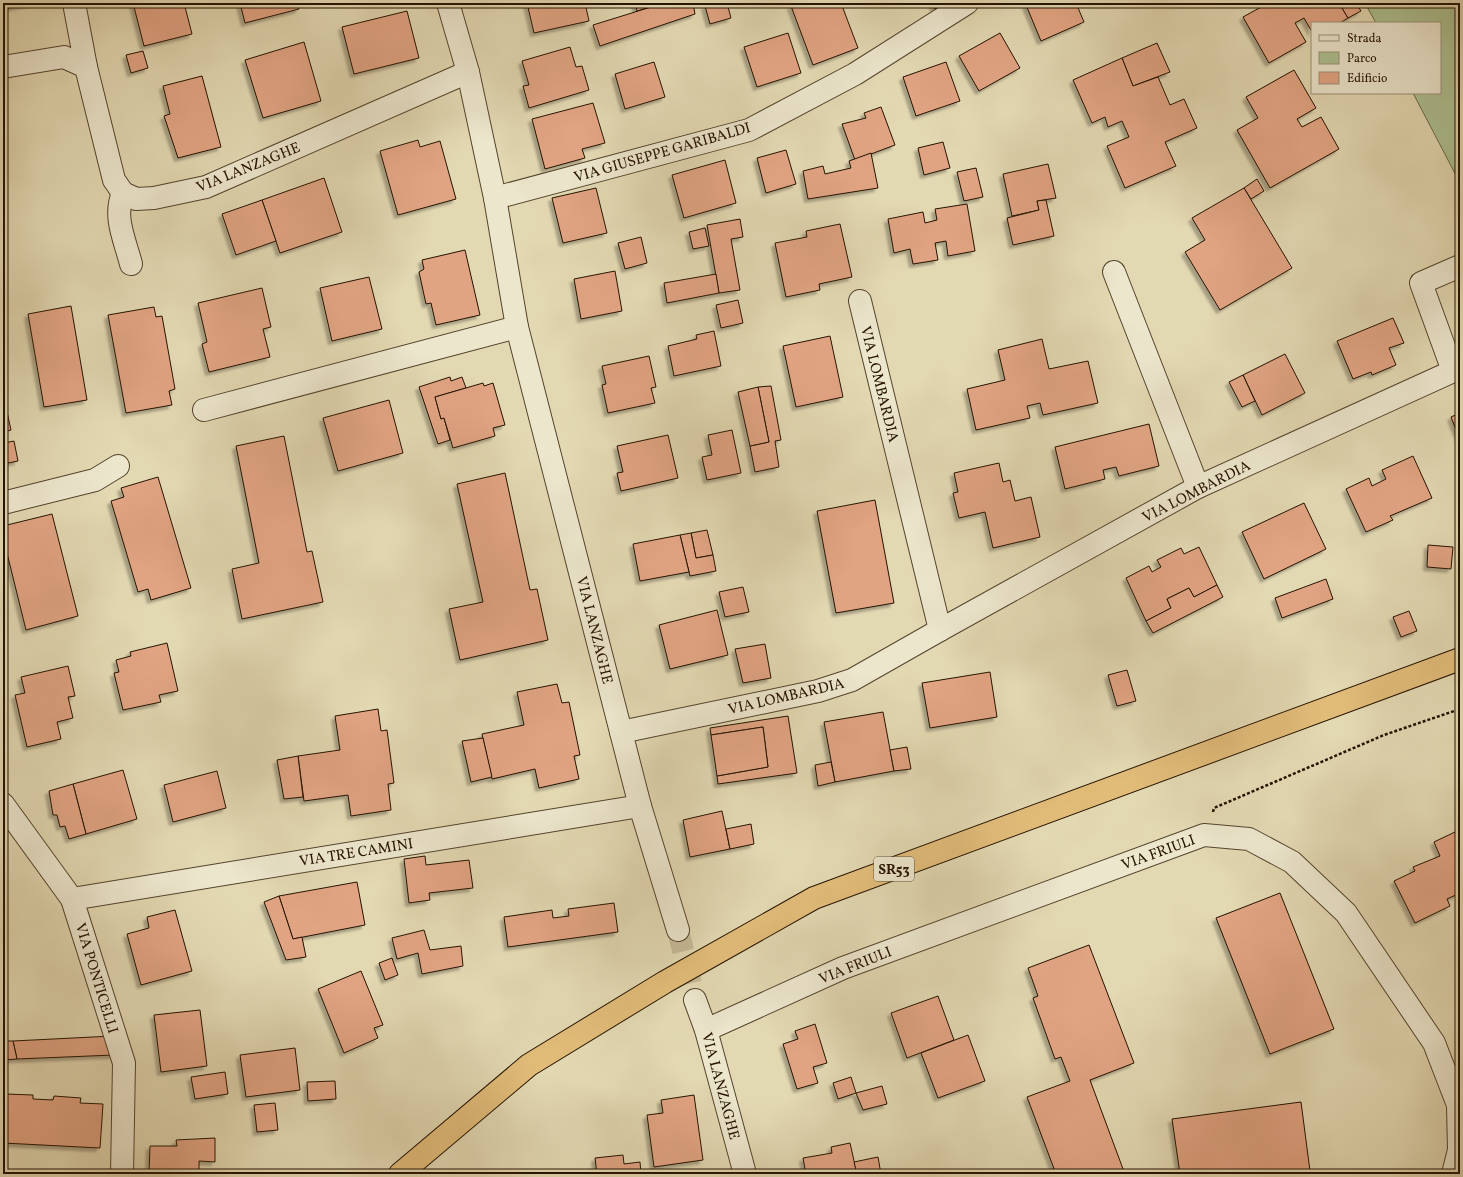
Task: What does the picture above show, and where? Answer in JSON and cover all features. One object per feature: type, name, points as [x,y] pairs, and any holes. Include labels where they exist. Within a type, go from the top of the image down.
[{"type":"highway","name":"SR53","points":[[400,1174],[529,1065],[665,982],[814,898],[1460,658]]},
{"type":"street","points":[[74,3],[86,66],[114,180],[122,193],[118,204],[118,214],[131,264]]},
{"type":"street","name":"VIA LANZAGHE","points":[[448,3],[468,72],[495,198],[517,327],[640,806],[678,930]]},
{"type":"street","name":"VIA GIUSEPPE GARIBALDI","points":[[495,198],[749,130],[855,74],[967,3]]},
{"type":"street","points":[[3,67],[64,57],[86,66]]},
{"type":"street","name":"VIA LANZAGHE","points":[[122,193],[136,199],[154,198],[206,187],[468,72]]},
{"type":"street","points":[[1457,370],[1421,283],[1460,266]]},
{"type":"street","points":[[1114,272],[1198,487]]},
{"type":"street","name":"VIA LOMBARDIA","points":[[860,301],[940,630]]},
{"type":"street","points":[[204,410],[517,327]]},
{"type":"street","name":"VIA LOMBARDIA","points":[[621,732],[818,691],[852,680],[1198,487],[1457,370]]},
{"type":"street","points":[[3,503],[95,480],[118,466]]},
{"type":"street","name":"VIA PONTICELLI","points":[[3,804],[72,899],[124,1063],[122,1174]]},
{"type":"street","name":"VIA TRE CAMINI","points":[[72,899],[640,806]]},
{"type":"street","name":"VIA FRIULI","points":[[706,1030],[844,968],[1204,835],[1249,839],[1292,862],[1346,913],[1434,1043],[1458,1105],[1459,1150],[1453,1174]]},
{"type":"street","name":"VIA LANZAGHE","points":[[695,1000],[706,1030],[745,1174]]},
{"type":"path","points":[[1204,835],[1214,808],[1384,735],[1460,709]]},
{"type":"green space","points":[[1365,3],[1460,3],[1460,183],[1414,94],[1441,94],[1441,22],[1375,22]]},
{"type":"building","points":[[3,3],[34,3],[3,9]]},
{"type":"building","points":[[133,3],[184,3],[192,34],[144,46]]},
{"type":"building","points":[[240,3],[298,3],[299,9],[245,23]]},
{"type":"building","points":[[527,3],[585,3],[589,21],[534,33]]},
{"type":"building","points":[[635,3],[664,3],[637,11]]},
{"type":"building","points":[[664,3],[693,3],[695,14],[600,46],[593,25]]},
{"type":"building","points":[[714,3],[727,3],[731,18],[710,24],[705,6]]},
{"type":"building","points":[[800,3],[841,3],[858,48],[813,65],[791,6]]},
{"type":"building","points":[[932,3],[946,3],[935,9]]},
{"type":"building","points":[[1031,3],[1076,3],[1084,22],[1041,41],[1026,5]]},
{"type":"building","points":[[1261,3],[1339,3],[1348,18],[1342,22],[1311,22],[1311,30],[1304,18],[1295,23],[1306,42],[1269,63],[1243,17],[1263,6]]},
{"type":"building","points":[[1339,3],[1356,3],[1361,11],[1348,18]]},
{"type":"building","points":[[407,11],[419,58],[354,74],[342,27]]},
{"type":"building","points":[[788,33],[801,73],[757,87],[744,47]]},
{"type":"building","points":[[1000,33],[1020,68],[979,91],[959,56]]},
{"type":"building","points":[[304,42],[321,101],[263,118],[245,60]]},
{"type":"building","points":[[1157,43],[1170,72],[1133,86],[1122,58]]},
{"type":"building","points":[[570,47],[576,67],[582,66],[589,90],[529,108],[523,86],[529,85],[522,61]]},
{"type":"building","points":[[143,51],[148,68],[131,73],[126,55]]},
{"type":"building","points":[[1122,58],[1133,86],[1158,77],[1170,105],[1184,99],[1197,128],[1165,142],[1176,166],[1125,188],[1107,146],[1129,137],[1122,121],[1108,127],[1105,117],[1092,123],[1073,80]]},
{"type":"building","points":[[654,62],[665,97],[625,109],[615,74]]},
{"type":"building","points":[[946,62],[960,101],[916,116],[903,77]]},
{"type":"building","points":[[1294,70],[1316,108],[1297,119],[1302,127],[1321,117],[1339,149],[1270,188],[1237,130],[1258,118],[1246,97]]},
{"type":"building","points":[[202,76],[221,147],[178,158],[164,116],[170,114],[163,86]]},
{"type":"building","points":[[593,103],[605,143],[582,149],[585,158],[545,169],[532,119]]},
{"type":"building","points":[[881,107],[895,145],[855,160],[842,124],[866,118],[864,113]]},
{"type":"building","points":[[418,140],[420,147],[440,141],[456,199],[398,215],[380,151]]},
{"type":"building","points":[[943,142],[950,168],[924,175],[918,148]]},
{"type":"building","points":[[786,150],[796,184],[766,193],[757,158]]},
{"type":"building","points":[[871,153],[878,188],[808,199],[803,171],[823,166],[825,174],[851,168],[849,161]]},
{"type":"building","points":[[725,160],[736,203],[684,218],[672,175]]},
{"type":"building","points":[[1048,164],[1056,198],[1037,201],[1039,210],[1012,216],[1003,174]]},
{"type":"building","points":[[976,168],[983,197],[964,201],[957,172]]},
{"type":"building","points":[[324,178],[342,232],[280,253],[262,200]]},
{"type":"building","points":[[1257,179],[1264,191],[1251,199],[1244,188]]},
{"type":"building","points":[[596,188],[607,233],[563,243],[552,198]]},
{"type":"building","points":[[1244,188],[1292,268],[1220,310],[1185,252],[1205,240],[1192,218]]},
{"type":"building","points":[[262,200],[276,241],[236,255],[222,214]]},
{"type":"building","points":[[1046,200],[1054,236],[1013,245],[1007,218],[1039,210],[1037,201]]},
{"type":"building","points":[[967,204],[975,251],[948,256],[946,241],[935,243],[938,260],[913,264],[910,249],[894,253],[888,219],[923,212],[925,223],[937,220],[935,209]]},
{"type":"building","points":[[740,219],[743,237],[731,239],[740,290],[719,293],[707,225]]},
{"type":"building","points":[[840,224],[852,277],[819,284],[820,290],[786,297],[775,243],[807,237],[806,231]]},
{"type":"building","points":[[705,228],[709,246],[693,249],[689,232]]},
{"type":"building","points":[[641,237],[647,263],[625,269],[618,243]]},
{"type":"building","points":[[465,250],[480,315],[436,325],[431,303],[426,304],[419,272],[424,269],[422,260]]},
{"type":"building","points":[[615,271],[622,311],[581,319],[574,279]]},
{"type":"building","points":[[716,274],[719,293],[667,303],[664,283]]},
{"type":"building","points":[[369,277],[382,329],[332,341],[320,288]]},
{"type":"building","points":[[262,288],[271,327],[263,329],[270,357],[209,372],[202,344],[207,342],[198,303]]},
{"type":"building","points":[[738,300],[743,323],[721,328],[716,305]]},
{"type":"building","points":[[71,306],[87,400],[44,407],[28,314]]},
{"type":"building","points":[[154,307],[156,317],[162,316],[175,389],[169,391],[172,405],[126,413],[108,315]]},
{"type":"building","points":[[1393,318],[1404,343],[1389,348],[1396,365],[1372,375],[1371,372],[1353,379],[1337,341]]},
{"type":"building","points":[[714,331],[721,366],[674,376],[668,346],[697,339],[696,335]]},
{"type":"building","points":[[830,336],[843,397],[796,407],[783,346]]},
{"type":"building","points":[[1042,339],[1049,369],[1088,361],[1098,403],[1043,415],[1040,403],[1027,406],[1030,418],[976,430],[967,389],[1005,380],[998,350]]},
{"type":"building","points":[[1285,354],[1305,393],[1262,415],[1243,375]]},
{"type":"building","points":[[649,356],[656,387],[651,388],[655,403],[608,413],[602,385],[606,384],[602,366]]},
{"type":"building","points":[[1243,375],[1255,401],[1242,407],[1229,382]]},
{"type":"building","points":[[450,377],[451,381],[462,377],[466,388],[435,397],[441,419],[444,418],[450,440],[438,444],[419,387]]},
{"type":"building","points":[[483,383],[484,386],[493,383],[505,425],[493,428],[495,436],[453,448],[444,418],[441,419],[435,397]]},
{"type":"building","points":[[771,386],[781,440],[775,441],[779,467],[755,472],[750,446],[769,442],[758,387]]},
{"type":"building","points":[[758,387],[769,442],[750,446],[738,392]]},
{"type":"building","points":[[389,400],[403,453],[338,471],[323,418]]},
{"type":"building","points":[[7,412],[11,430],[3,432],[3,413]]},
{"type":"building","points":[[1460,413],[1460,440],[1451,417]]},
{"type":"building","points":[[1149,424],[1159,466],[1119,476],[1116,467],[1103,470],[1105,479],[1065,489],[1055,447]]},
{"type":"building","points":[[732,430],[741,473],[707,480],[702,457],[712,455],[708,435]]},
{"type":"building","points":[[668,435],[678,478],[621,491],[617,473],[623,472],[617,446]]},
{"type":"building","points":[[284,436],[307,552],[312,551],[323,602],[242,619],[232,569],[259,563],[236,446]]},
{"type":"building","points":[[3,437],[4,443],[14,441],[18,461],[3,464]]},
{"type":"building","points":[[1413,456],[1432,498],[1390,516],[1393,520],[1366,532],[1346,489],[1369,478],[1372,486],[1386,479],[1382,470]]},
{"type":"building","points":[[999,463],[1003,482],[1010,480],[1015,501],[1031,497],[1040,537],[993,548],[985,512],[959,518],[953,493],[958,492],[954,473]]},
{"type":"building","points":[[505,473],[530,590],[537,589],[548,640],[460,660],[449,609],[483,602],[457,484]]},
{"type":"building","points":[[158,477],[191,588],[151,600],[148,589],[138,592],[111,501],[124,497],[121,488]]},
{"type":"building","points":[[875,500],[894,603],[836,613],[817,511]]},
{"type":"building","points":[[1304,503],[1326,549],[1264,579],[1242,532]]},
{"type":"building","points":[[52,514],[78,616],[26,630],[3,537],[3,526]]},
{"type":"building","points":[[707,530],[713,555],[696,558],[691,533]]},
{"type":"building","points":[[691,533],[696,558],[713,555],[716,571],[690,576],[680,535]]},
{"type":"building","points":[[680,535],[689,572],[640,581],[633,544]]},
{"type":"building","points":[[1428,545],[1453,547],[1451,569],[1427,567]]},
{"type":"building","points":[[1199,547],[1217,585],[1194,597],[1189,588],[1167,599],[1171,608],[1146,621],[1126,578],[1149,566],[1152,572],[1161,567],[1157,560],[1181,548],[1184,554]]},
{"type":"building","points":[[1326,579],[1333,599],[1282,618],[1275,598]]},
{"type":"building","points":[[1217,585],[1223,597],[1153,633],[1146,621],[1171,608],[1167,599],[1189,588],[1194,597]]},
{"type":"building","points":[[743,587],[749,612],[725,617],[719,592]]},
{"type":"building","points":[[717,610],[728,655],[670,669],[659,625]]},
{"type":"building","points":[[1409,611],[1417,631],[1401,637],[1393,617]]},
{"type":"building","points":[[167,643],[178,691],[159,695],[161,702],[123,710],[114,673],[119,672],[116,660],[131,656],[130,652]]},
{"type":"building","points":[[765,644],[771,678],[743,683],[735,649]]},
{"type":"building","points":[[68,666],[75,696],[68,697],[73,718],[57,722],[61,739],[27,747],[15,695],[25,693],[21,677]]},
{"type":"building","points":[[1127,670],[1136,701],[1117,706],[1108,675]]},
{"type":"building","points":[[990,672],[997,717],[930,728],[922,683]]},
{"type":"building","points":[[557,684],[562,703],[569,702],[580,755],[574,756],[579,779],[539,788],[535,769],[492,779],[482,734],[524,725],[517,692]]},
{"type":"building","points":[[378,709],[381,731],[387,730],[394,783],[388,784],[391,810],[351,816],[348,795],[304,801],[298,756],[340,750],[335,716]]},
{"type":"building","points":[[883,712],[894,771],[835,782],[824,722]]},
{"type":"building","points":[[788,716],[797,773],[718,784],[717,776],[768,767],[763,727],[711,735],[710,728]]},
{"type":"building","points":[[763,727],[768,767],[717,776],[711,735]]},
{"type":"building","points":[[483,738],[492,777],[471,782],[462,741]]},
{"type":"building","points":[[907,747],[911,769],[894,771],[890,750]]},
{"type":"building","points":[[298,756],[303,797],[284,799],[277,760]]},
{"type":"building","points":[[831,762],[835,782],[818,786],[815,765]]},
{"type":"building","points":[[123,770],[137,819],[86,834],[73,784]]},
{"type":"building","points":[[217,771],[226,808],[173,822],[164,785]]},
{"type":"building","points":[[73,784],[86,834],[69,839],[65,826],[60,827],[57,815],[53,815],[49,791]]},
{"type":"building","points":[[722,811],[730,849],[690,857],[683,820]]},
{"type":"building","points":[[751,824],[754,844],[730,849],[726,829]]},
{"type":"building","points":[[1455,832],[1460,844],[1460,893],[1447,899],[1450,906],[1415,923],[1394,881],[1415,871],[1413,867],[1440,856],[1434,842]]},
{"type":"building","points":[[425,856],[426,865],[469,860],[473,888],[429,893],[430,900],[409,903],[404,859]]},
{"type":"building","points":[[357,882],[365,925],[293,939],[279,896]]},
{"type":"building","points":[[1280,893],[1334,1029],[1270,1054],[1216,918]]},
{"type":"building","points":[[279,896],[293,939],[302,937],[306,957],[286,960],[264,902]]},
{"type":"building","points":[[614,903],[618,932],[508,947],[504,917],[552,910],[553,918],[569,916],[568,909]]},
{"type":"building","points":[[175,910],[192,971],[141,985],[127,934],[149,928],[147,917]]},
{"type":"building","points":[[424,930],[430,950],[461,946],[463,966],[422,974],[418,953],[397,959],[392,938]]},
{"type":"building","points":[[1089,945],[1134,1063],[1090,1080],[1123,1169],[1111,1174],[1056,1174],[1027,1097],[1070,1081],[1061,1057],[1055,1059],[1033,998],[1038,996],[1028,968]]},
{"type":"building","points":[[392,958],[398,975],[385,980],[379,963]]},
{"type":"building","points":[[361,971],[383,1025],[374,1028],[378,1038],[344,1053],[318,989]]},
{"type":"building","points":[[938,996],[954,1040],[907,1058],[891,1013]]},
{"type":"building","points":[[200,1010],[207,1066],[161,1072],[154,1015]]},
{"type":"building","points":[[815,1024],[827,1063],[813,1067],[818,1083],[797,1089],[783,1044],[798,1039],[795,1031]]},
{"type":"building","points":[[968,1035],[985,1081],[938,1098],[921,1053]]},
{"type":"building","points":[[113,1036],[114,1055],[17,1059],[13,1041]]},
{"type":"building","points":[[3,1041],[13,1041],[17,1059],[3,1060]]},
{"type":"building","points":[[295,1048],[300,1090],[246,1097],[240,1055]]},
{"type":"building","points":[[225,1072],[228,1094],[195,1099],[191,1077]]},
{"type":"building","points":[[851,1077],[856,1093],[838,1099],[833,1083]]},
{"type":"building","points":[[335,1081],[336,1099],[308,1101],[307,1082]]},
{"type":"building","points":[[882,1086],[887,1104],[863,1110],[856,1093]]},
{"type":"building","points":[[6,1094],[33,1095],[33,1099],[53,1100],[54,1096],[81,1098],[80,1103],[103,1104],[100,1148],[3,1143],[3,1098],[5,1098]]},
{"type":"building","points":[[694,1095],[703,1160],[654,1167],[647,1115],[663,1113],[661,1100]]},
{"type":"building","points":[[1301,1102],[1310,1171],[1286,1174],[1180,1174],[1172,1119]]},
{"type":"building","points":[[275,1103],[278,1130],[257,1132],[254,1105]]},
{"type":"building","points":[[215,1138],[215,1162],[199,1161],[199,1174],[149,1174],[150,1146],[177,1146],[176,1140]]},
{"type":"building","points":[[850,1143],[857,1174],[806,1174],[803,1158],[832,1153],[831,1147]]},
{"type":"building","points":[[623,1155],[624,1164],[640,1162],[641,1174],[597,1174],[595,1158]]},
{"type":"building","points":[[878,1157],[881,1174],[857,1174],[854,1162]]},
{"type":"tunnel","points":[[678,930],[695,1000]]}]
